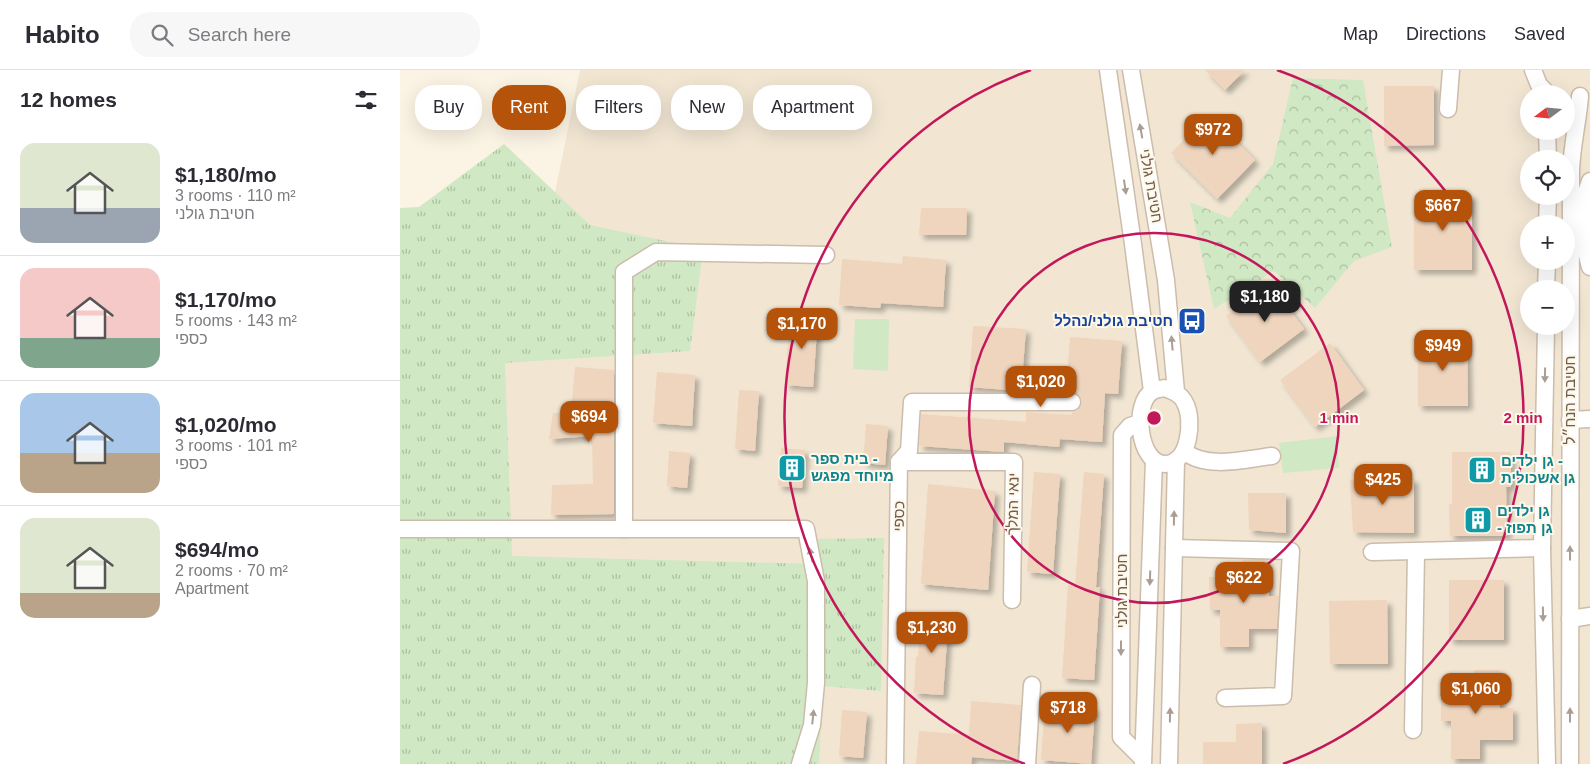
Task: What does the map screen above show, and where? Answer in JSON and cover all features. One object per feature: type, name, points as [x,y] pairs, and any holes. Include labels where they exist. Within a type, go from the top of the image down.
[{"type":"street","name":"חטיבת גולני","points":[[1108,70],[1152,391]]},
{"type":"street","name":"חטיבת גולני","points":[[1131,70],[1166,280],[1176,392]]},
{"type":"street","points":[[1448,109],[1450,70]]},
{"type":"street","name":"חטיבת הנח״ל","points":[[1570,764],[1570,420],[1577,230],[1572,149],[1582,94]]},
{"type":"street","points":[[1590,181],[1577,230],[1590,267]]},
{"type":"street","points":[[624,529],[624,272],[656,252],[826,255]]},
{"type":"street","name":"חטיבת הנח״ל","points":[[1546,335],[1542,548],[1547,764]]},
{"type":"street","points":[[1170,764],[1174,548],[1180,456],[1190,436],[1189,414],[1185,403],[1176,392],[1164,388],[1152,391],[1146,399],[1140,423],[1144,445],[1154,460],[1165,464],[1180,456],[1190,456],[1218,463],[1272,456]]},
{"type":"street","name":"כספי","points":[[895,764],[899,462],[909,451],[912,402],[1072,402]]},
{"type":"street","points":[[1570,420],[1590,419]]},
{"type":"street","name":"חטיבת גולני","points":[[1140,423],[1130,426],[1122,435],[1121,737],[1143,762]]},
{"type":"street","name":"חטיבת גולני","points":[[1143,762],[1154,460]]},
{"type":"street","name":"ינאי המלך","points":[[899,462],[1014,462],[1012,600]]},
{"type":"street","points":[[400,529],[806,529],[816,581],[816,683],[812,725],[800,764]]},
{"type":"street","points":[[1174,548],[1292,551],[1283,696],[1225,698]]},
{"type":"street","points":[[1372,552],[1542,548]]},
{"type":"street","points":[[1413,730],[1416,552]]},
{"type":"street","points":[[1570,619],[1590,616]]},
{"type":"street","points":[[1027,764],[1032,685]]},
{"type":"shaded area","points":[[580,70],[1590,70],[1590,764],[400,764],[400,343],[534,295],[576,90],[576,130],[661,130],[661,85],[577,85]]},
{"type":"green space","points":[[1293,78],[1363,80],[1392,247],[1354,261],[1315,308],[1274,271],[1214,309],[1190,202],[1230,218],[1273,164]]},
{"type":"green space","points":[[504,144],[590,225],[703,249],[690,351],[505,363],[512,556],[815,564],[817,539],[884,538],[881,691],[823,686],[819,764],[400,764],[400,208],[419,207]]},
{"type":"green space","points":[[855,319],[889,319],[888,371],[853,369]]},
{"type":"green space","points":[[1337,436],[1339,468],[1283,473],[1279,443]]},
{"type":"building","points":[[1205,70],[1245,70],[1225,90]]},
{"type":"building","points":[[1384,86],[1434,86],[1434,145],[1384,146]]},
{"type":"building","points":[[1209,114],[1255,160],[1217,199],[1171,153]]},
{"type":"building","points":[[1472,194],[1472,270],[1414,270],[1414,195]]},
{"type":"building","points":[[921,208],[967,208],[966,235],[919,235]]},
{"type":"building","points":[[903,256],[946,260],[943,307],[881,303],[880,308],[839,305],[842,259],[902,264]]},
{"type":"building","points":[[1270,283],[1304,329],[1260,362],[1226,316]]},
{"type":"building","points":[[790,314],[818,316],[813,387],[785,385]]},
{"type":"building","points":[[973,326],[1026,329],[1021,391],[969,387]]},
{"type":"building","points":[[1070,337],[1122,341],[1118,394],[1105,393],[1102,442],[1060,439],[1059,447],[1004,442],[1004,452],[919,446],[921,414],[1026,422],[1026,412],[1072,415],[1072,412],[1077,411],[1082,402],[1074,391],[1066,390]]},
{"type":"building","points":[[1418,338],[1467,338],[1468,406],[1418,406]]},
{"type":"building","points":[[1330,343],[1364,390],[1315,427],[1280,380]]},
{"type":"building","points":[[575,367],[614,370],[614,514],[551,515],[552,485],[593,484],[592,436],[549,439],[553,413],[571,413]]},
{"type":"building","points":[[657,372],[695,375],[692,426],[653,423]]},
{"type":"building","points":[[739,390],[759,391],[755,451],[735,449]]},
{"type":"building","points":[[866,424],[888,426],[885,465],[863,463]]},
{"type":"building","name":"בית ספר - מיוחד מפגש","points":[[781,448],[805,450],[802,488],[778,486]]},
{"type":"building","points":[[669,451],[690,453],[687,488],[667,486]]},
{"type":"building","points":[[1452,452],[1511,452],[1511,487],[1506,487],[1507,536],[1450,536],[1449,504],[1452,504]]},
{"type":"building","points":[[1034,472],[1060,474],[1053,574],[1027,572]]},
{"type":"building","points":[[1084,472],[1104,474],[1096,587],[1100,587],[1094,680],[1062,678],[1068,585],[1075,586]]},
{"type":"building","points":[[1414,478],[1414,533],[1353,532],[1350,480]]},
{"type":"building","points":[[928,484],[995,491],[988,590],[921,584]]},
{"type":"building","points":[[1248,493],[1286,493],[1286,533],[1249,530]]},
{"type":"building","points":[[1242,560],[1268,560],[1269,596],[1279,596],[1277,629],[1249,629],[1249,647],[1220,647],[1220,610],[1210,610],[1209,577],[1242,577]]},
{"type":"building","points":[[1449,580],[1504,580],[1504,640],[1449,640]]},
{"type":"building","points":[[1387,600],[1388,664],[1330,664],[1329,601]]},
{"type":"building","points":[[922,612],[949,614],[943,695],[914,693],[916,657],[918,657]]},
{"type":"building","points":[[1474,670],[1500,670],[1500,708],[1513,708],[1513,740],[1480,740],[1480,759],[1451,759],[1451,721],[1441,721],[1441,689],[1474,688]]},
{"type":"building","points":[[971,701],[1021,705],[1017,761],[972,757],[971,764],[916,764],[919,731],[969,735]]},
{"type":"building","points":[[1045,703],[1095,707],[1091,764],[1041,760]]},
{"type":"building","points":[[842,710],[867,712],[863,758],[839,756]]},
{"type":"building","points":[[1262,723],[1262,764],[1203,764],[1203,742],[1236,742],[1236,724]]},
{"type":"place","name":"חטיבת גולני/נהלל","points":[[1192,321]]},
{"type":"place","name":"בית ספר - מיוחד מפגש","points":[[792,468]]},
{"type":"place","name":"גן ילדים - גן אשכולית","points":[[1482,470]]},
{"type":"place","name":"גן ילדים - גן תפוז","points":[[1478,520]]}]
